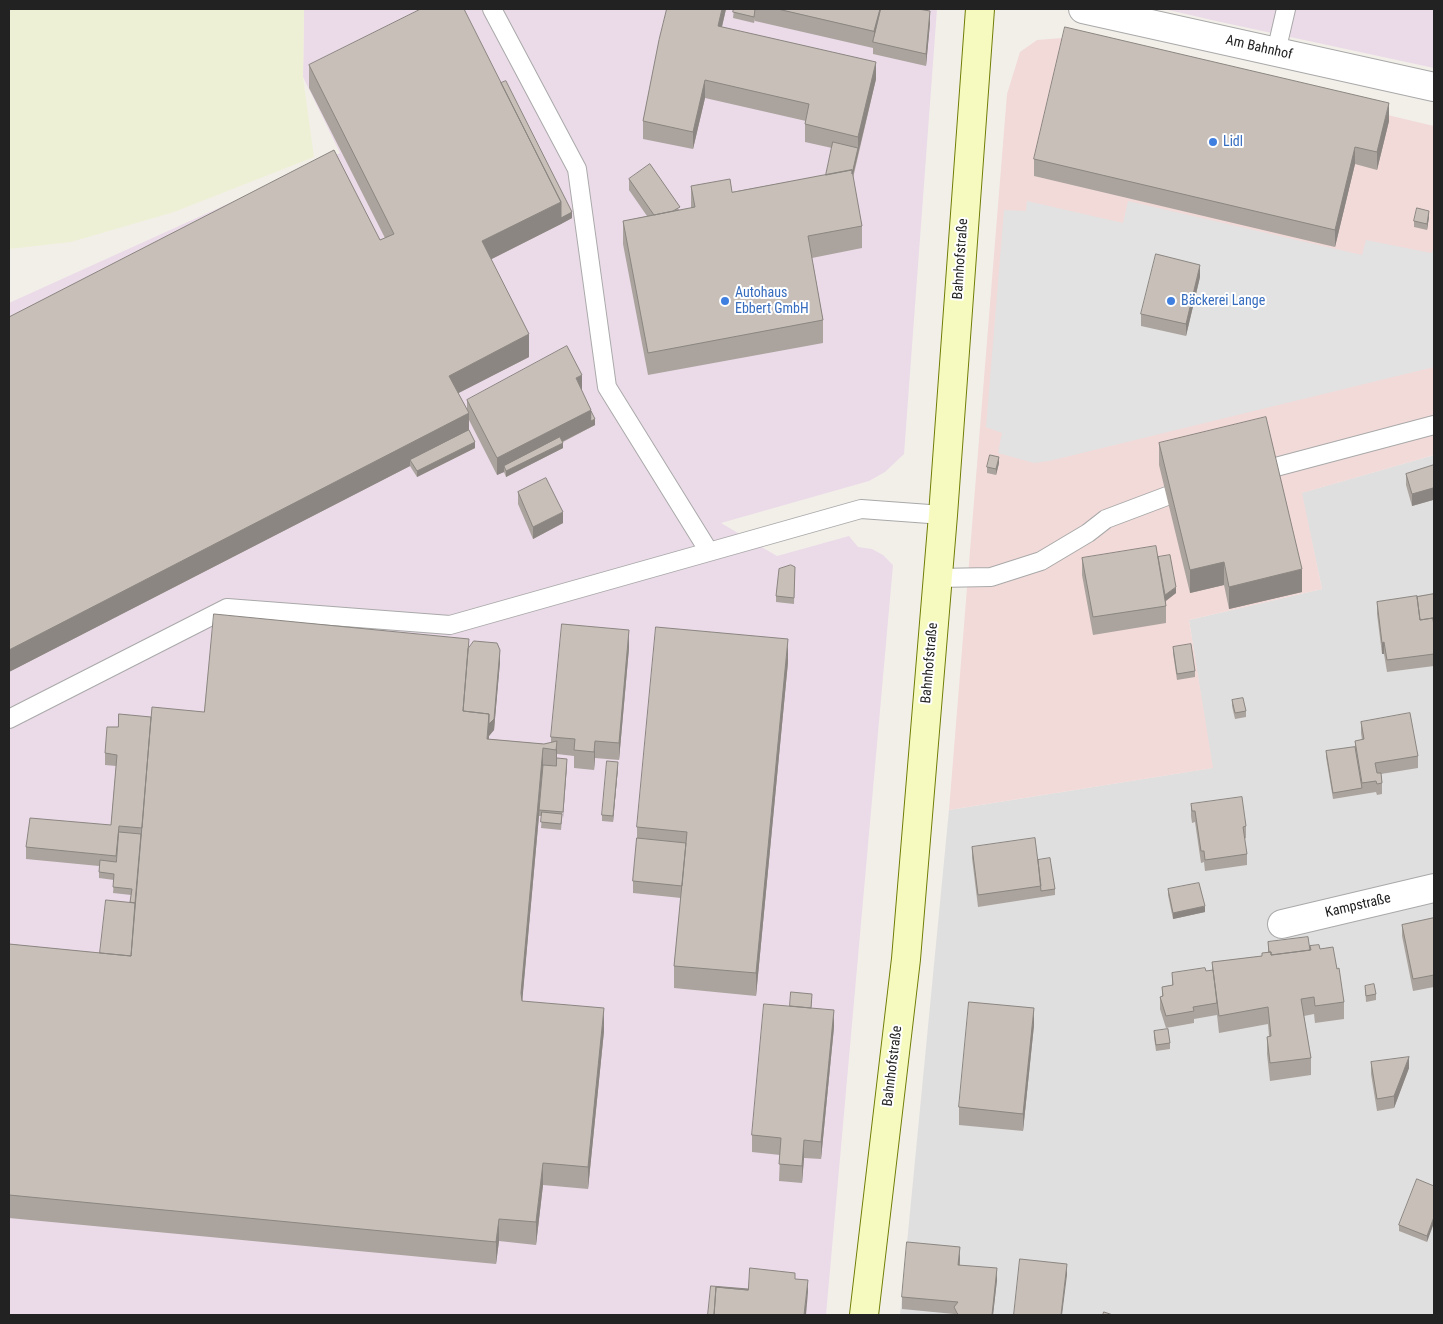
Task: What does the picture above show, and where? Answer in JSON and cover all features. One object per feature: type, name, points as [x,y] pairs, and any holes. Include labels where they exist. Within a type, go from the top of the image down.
[{"type":"main road","name":"Bahnhofstraße","points":[[864,1315],[906,960],[943,516],[980,9]]},
{"type":"street","name":"Am Bahnhof","points":[[1083,9],[1434,87]]},
{"type":"street","name":"Kampstraße","points":[[1282,924],[1434,888]]},
{"type":"lane","points":[[492,9],[577,169],[607,387],[708,550]]},
{"type":"lane","points":[[1276,52],[1286,9]]},
{"type":"lane","points":[[1272,468],[1434,426]]},
{"type":"lane","points":[[937,578],[991,577],[1041,561],[1106,520],[1167,496]]},
{"type":"lane","points":[[9,719],[227,608],[450,625],[708,550],[861,509],[943,516]]},
{"type":"shaded area","points":[[304,9],[937,9],[904,454],[885,472],[869,481],[721,523],[777,556],[849,536],[858,547],[872,549],[883,555],[893,565],[826,1315],[9,1315],[9,303],[340,153],[303,77]]},
{"type":"shaded area","points":[[1164,9],[1434,9],[1434,68],[1216,21]]},
{"type":"shaded area","points":[[1062,38],[1434,126],[1434,455],[1302,493],[1322,589],[1189,620],[1213,768],[949,810],[1007,94],[1020,52],[1037,40]]},
{"type":"shaded area","points":[[1027,201],[1123,223],[1128,201],[1362,255],[1366,240],[1431,253],[1434,250],[1434,367],[1049,461],[1034,463],[998,453],[1002,433],[986,427],[1004,210],[1026,211]]},
{"type":"shaded area","points":[[1434,455],[1434,1315],[900,1315],[949,810],[1212,768],[1189,620],[1322,589],[1301,493]]},
{"type":"green space","points":[[9,9],[304,9],[303,77],[314,157],[174,212],[71,242],[9,249]]},
{"type":"building","points":[[421,9],[464,9],[561,202],[482,241],[529,334],[449,376],[469,413],[9,650],[9,317],[334,150],[380,240],[394,234],[309,65]]},
{"type":"building","points":[[667,9],[722,9],[718,26],[876,62],[858,137],[805,124],[809,104],[705,80],[693,132],[643,121]]},
{"type":"building","points":[[734,9],[755,9],[754,17],[733,12]]},
{"type":"building","points":[[778,9],[880,9],[874,31]]},
{"type":"building","points":[[881,9],[918,9],[930,11],[926,54],[873,42]]},
{"type":"building","name":"Lidl","points":[[1065,27],[1389,103],[1377,152],[1355,147],[1335,230],[1034,159]]},
{"type":"building","points":[[506,81],[572,212],[561,218],[561,202],[501,83]]},
{"type":"building","points":[[833,142],[858,148],[852,174],[852,170],[826,175]]},
{"type":"building","points":[[650,164],[680,207],[673,211],[654,215],[629,179]]},
{"type":"building","name":"Autohaus Ebbert GmbH","points":[[852,170],[862,226],[808,236],[823,320],[648,353],[623,221],[695,207],[691,186],[730,179],[732,192]]},
{"type":"building","points":[[1417,208],[1429,211],[1427,224],[1414,221]]},
{"type":"building","name":"Bäckerei Lange","points":[[1156,254],[1200,265],[1186,324],[1141,314]]},
{"type":"building","points":[[567,346],[582,375],[576,378],[591,410],[497,458],[467,400]]},
{"type":"building","points":[[591,411],[595,419],[591,421]]},
{"type":"building","points":[[1266,417],[1302,569],[1229,587],[1224,562],[1190,570],[1159,443]]},
{"type":"building","points":[[469,430],[475,442],[417,471],[410,460]]},
{"type":"building","points":[[560,437],[563,443],[506,471],[504,466]]},
{"type":"building","points":[[990,455],[999,457],[996,469],[987,467]]},
{"type":"building","points":[[1434,465],[1434,492],[1433,488],[1412,494],[1406,474]]},
{"type":"building","points":[[546,478],[563,512],[533,527],[518,492]]},
{"type":"building","points":[[1156,546],[1166,606],[1093,617],[1082,558]]},
{"type":"building","points":[[1170,555],[1176,587],[1165,595],[1158,557]]},
{"type":"building","points":[[791,565],[795,567],[794,598],[776,596],[779,569]]},
{"type":"building","points":[[1434,594],[1434,624],[1433,618],[1420,620],[1417,597]]},
{"type":"building","points":[[1417,596],[1420,620],[1433,618],[1434,654],[1387,660],[1384,642],[1382,643],[1377,602]]},
{"type":"building","points":[[214,614],[469,639],[463,711],[489,714],[487,739],[544,744],[557,741],[556,750],[543,748],[521,993],[522,1001],[604,1008],[588,1167],[543,1163],[536,1222],[499,1219],[496,1242],[9,1195],[9,944],[131,956],[152,707],[204,712]]},
{"type":"building","points":[[562,624],[629,630],[619,743],[595,741],[594,752],[574,750],[575,739],[551,737]]},
{"type":"building","points":[[656,627],[788,639],[756,973],[674,966],[687,832],[637,827]]},
{"type":"building","points":[[474,641],[497,643],[500,650],[494,719],[489,724],[489,714],[463,711],[468,649]]},
{"type":"building","points":[[1191,644],[1195,671],[1177,674],[1173,647]]},
{"type":"building","points":[[1243,698],[1246,711],[1235,713],[1232,700]]},
{"type":"building","points":[[1410,713],[1418,756],[1375,763],[1377,773],[1381,773],[1382,783],[1377,784],[1376,781],[1362,783],[1355,741],[1364,739],[1361,722]]},
{"type":"building","points":[[119,714],[151,717],[142,828],[119,826],[116,856],[26,847],[30,818],[111,825],[117,755],[105,753],[107,727],[118,727]]},
{"type":"building","points":[[1355,747],[1362,788],[1333,793],[1326,751]]},
{"type":"building","points":[[557,758],[567,759],[563,812],[539,810],[543,765],[556,766]]},
{"type":"building","points":[[607,761],[618,762],[613,816],[602,815]]},
{"type":"building","points":[[1242,797],[1246,826],[1243,827],[1247,854],[1205,860],[1204,851],[1201,851],[1195,811],[1192,811],[1191,804]]},
{"type":"building","points":[[542,812],[562,814],[561,824],[541,822]]},
{"type":"building","points":[[119,832],[141,834],[135,903],[130,902],[132,889],[113,887],[114,874],[99,872],[100,860],[116,862]]},
{"type":"building","points":[[637,838],[686,843],[682,886],[633,881]]},
{"type":"building","points":[[1035,838],[1041,886],[978,895],[972,847]]},
{"type":"building","points":[[1050,858],[1055,889],[1041,891],[1038,860]]},
{"type":"building","points":[[1199,883],[1205,906],[1173,913],[1168,889]]},
{"type":"building","points":[[106,900],[135,903],[131,956],[100,953]]},
{"type":"building","points":[[1434,918],[1434,975],[1413,979],[1402,925]]},
{"type":"building","points":[[1308,937],[1310,950],[1271,955],[1271,952],[1269,952],[1268,942]]},
{"type":"building","points":[[1319,945],[1320,949],[1333,947],[1337,969],[1339,968],[1344,1002],[1315,1006],[1314,997],[1301,999],[1311,1058],[1270,1063],[1267,1037],[1271,1036],[1268,1007],[1219,1016],[1212,962],[1262,956],[1262,953],[1271,952],[1271,955],[1311,950],[1310,946]]},
{"type":"building","points":[[1205,968],[1206,971],[1213,970],[1217,1003],[1193,1007],[1194,1011],[1166,1016],[1160,997],[1163,996],[1162,987],[1173,985],[1172,973]]},
{"type":"building","points":[[1374,984],[1376,994],[1366,996],[1365,986]]},
{"type":"building","points":[[791,992],[812,994],[811,1008],[790,1006]]},
{"type":"building","points":[[969,1002],[1034,1008],[1023,1114],[959,1107]]},
{"type":"building","points":[[764,1004],[834,1010],[821,1142],[804,1140],[802,1166],[779,1164],[781,1138],[752,1135]]},
{"type":"building","points":[[1168,1029],[1170,1043],[1156,1045],[1154,1031]]},
{"type":"building","points":[[1409,1057],[1394,1096],[1377,1099],[1371,1062]]},
{"type":"building","points":[[1417,1179],[1434,1186],[1434,1217],[1427,1236],[1399,1225]]},
{"type":"building","points":[[907,1242],[960,1247],[958,1265],[997,1268],[992,1315],[959,1315],[954,1307],[958,1302],[902,1297]]},
{"type":"building","points":[[1020,1259],[1067,1264],[1061,1315],[1014,1315]]},
{"type":"building","points":[[750,1268],[795,1273],[795,1279],[808,1280],[804,1315],[714,1315],[716,1287],[748,1290]]},
{"type":"building","points":[[711,1286],[748,1290],[716,1287],[714,1315],[708,1315]]},
{"type":"place","name":"Lidl","points":[[1213,142]]},
{"type":"place","name":"Autohaus Ebbert GmbH","points":[[725,301]]},
{"type":"place","name":"Bäckerei Lange","points":[[1171,301]]}]
